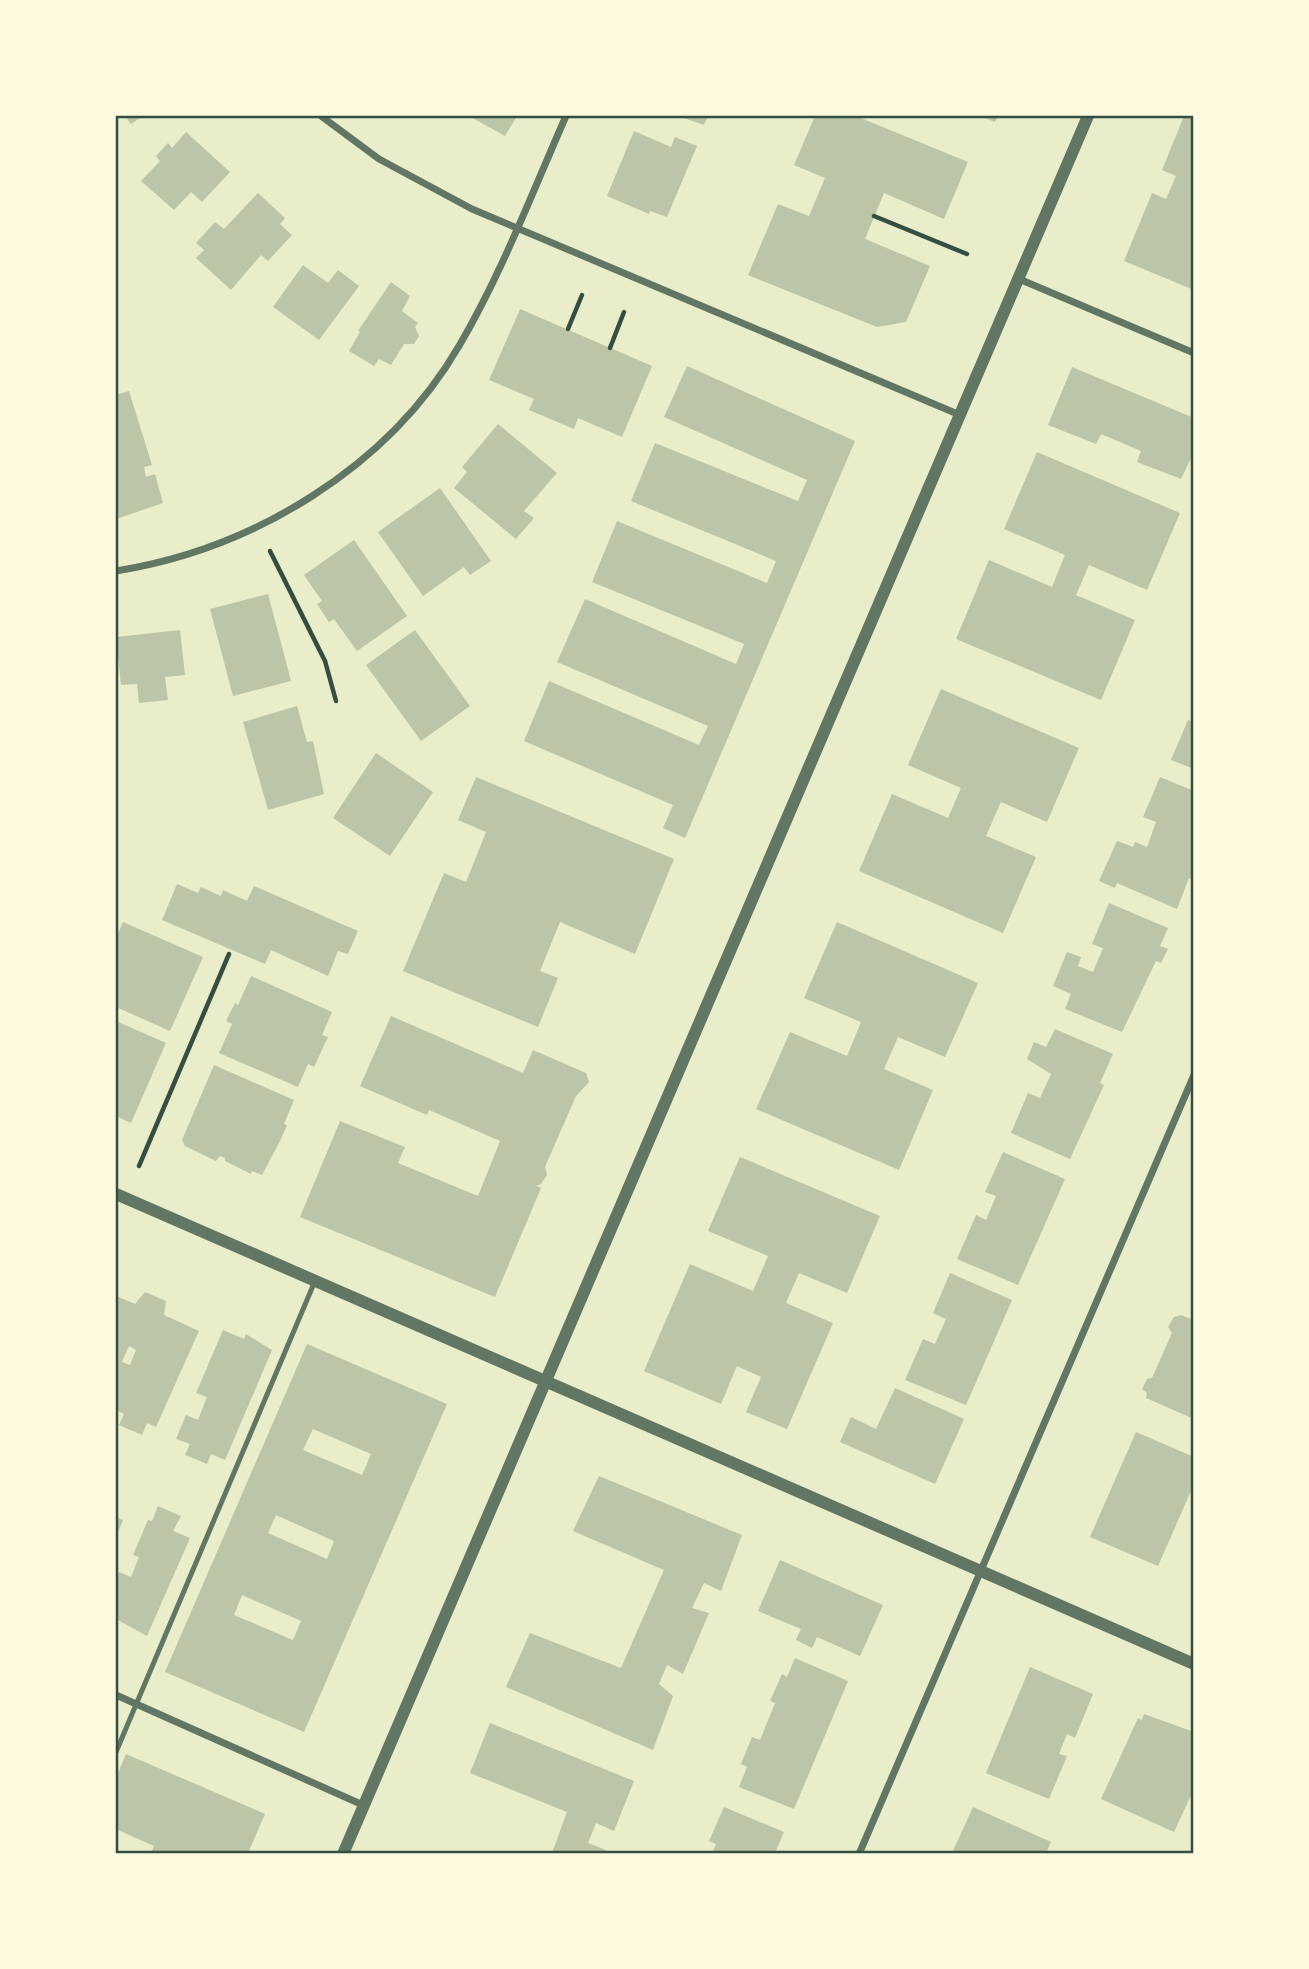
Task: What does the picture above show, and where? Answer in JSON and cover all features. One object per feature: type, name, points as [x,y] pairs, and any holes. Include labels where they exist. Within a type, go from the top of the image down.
[{"type":"street","points":[[321,116],[369,152],[472,209],[960,415]]},
{"type":"street","points":[[116,571],[180,557],[235,538],[304,501],[349,469],[401,422],[445,368],[482,304],[566,116]]},
{"type":"street","points":[[343,1853],[1088,116]]},
{"type":"street","points":[[1019,279],[1194,353]]},
{"type":"street","points":[[859,1853],[1194,1075]]},
{"type":"street","points":[[116,1194],[1194,1664]]},
{"type":"street","points":[[116,1695],[363,1805]]},
{"type":"lane","points":[[116,1752],[315,1281]]},
{"type":"path","points":[[874,216],[967,254]]},
{"type":"path","points":[[568,329],[582,295]]},
{"type":"path","points":[[610,348],[625,312]]},
{"type":"path","points":[[270,551],[320,651],[331,676],[336,701]]},
{"type":"path","points":[[139,1166],[229,954]]},
{"type":"building","points":[[125,116],[143,116],[131,124]]},
{"type":"building","points":[[469,116],[517,116],[505,136]]},
{"type":"building","points":[[678,116],[708,116],[704,125]]},
{"type":"building","points":[[815,116],[856,116],[968,162],[944,219],[884,193],[865,239],[930,266],[906,322],[877,327],[748,275],[778,204],[809,216],[825,178],[794,165]]},
{"type":"building","points":[[980,116],[998,116],[995,122]]},
{"type":"building","points":[[1184,116],[1194,116],[1194,290],[1124,261],[1152,193],[1166,199],[1176,176],[1162,170]]},
{"type":"building","points":[[634,131],[671,147],[675,137],[697,146],[667,217],[650,211],[649,214],[607,196]]},
{"type":"building","points":[[186,132],[230,172],[202,202],[191,192],[174,210],[141,181],[160,161],[156,156],[168,143],[172,148]]},
{"type":"building","points":[[258,193],[285,218],[280,224],[292,235],[268,261],[261,255],[231,290],[196,258],[204,250],[196,243],[215,222],[224,229]]},
{"type":"building","points":[[303,265],[328,283],[338,270],[359,286],[319,340],[273,307]]},
{"type":"building","points":[[391,282],[410,296],[402,311],[418,323],[415,327],[419,336],[414,344],[404,344],[391,365],[379,359],[374,366],[349,351],[360,332],[358,331]]},
{"type":"building","points":[[520,309],[652,366],[622,437],[578,418],[574,429],[529,410],[534,399],[489,380]]},
{"type":"building","points":[[687,366],[855,441],[685,838],[663,828],[673,805],[524,741],[549,681],[699,745],[708,726],[557,662],[585,599],[736,664],[744,644],[592,582],[617,521],[767,583],[776,561],[631,501],[655,443],[798,501],[807,480],[664,417]]},
{"type":"building","points":[[1072,367],[1194,418],[1194,452],[1181,479],[1137,462],[1141,451],[1101,434],[1096,444],[1048,425]]},
{"type":"building","points":[[129,391],[152,465],[144,467],[146,477],[155,474],[163,503],[116,519],[116,395]]},
{"type":"building","points":[[498,424],[557,473],[524,511],[534,518],[516,539],[454,488],[467,472],[462,467]]},
{"type":"building","points":[[1037,452],[1180,513],[1147,590],[1089,565],[1076,595],[1135,620],[1101,700],[956,639],[989,560],[1052,587],[1065,555],[1004,529]]},
{"type":"building","points":[[440,488],[491,561],[470,575],[464,567],[423,596],[378,532]]},
{"type":"building","points":[[354,540],[407,616],[357,651],[334,619],[329,622],[317,604],[322,601],[304,575]]},
{"type":"building","points":[[268,594],[291,681],[233,696],[210,609]]},
{"type":"building","points":[[180,630],[185,675],[165,677],[168,700],[139,703],[137,684],[121,685],[116,637]]},
{"type":"building","points":[[415,630],[470,706],[421,741],[366,665]]},
{"type":"building","points":[[941,689],[1079,748],[1047,822],[1001,802],[986,836],[1036,857],[1003,933],[859,871],[892,794],[948,818],[961,788],[908,765]]},
{"type":"building","points":[[297,706],[307,742],[313,741],[324,794],[268,810],[243,722]]},
{"type":"building","points":[[1188,720],[1194,722],[1194,769],[1171,760]]},
{"type":"building","points":[[376,753],[433,792],[390,856],[333,818]]},
{"type":"building","points":[[476,777],[674,859],[635,954],[560,922],[540,971],[558,978],[538,1027],[403,971],[444,873],[466,882],[486,832],[458,820]]},
{"type":"building","points":[[1160,777],[1194,791],[1194,880],[1189,878],[1177,909],[1117,883],[1115,888],[1099,881],[1117,841],[1133,847],[1135,842],[1147,847],[1156,822],[1143,817]]},
{"type":"building","points":[[177,884],[198,893],[201,887],[221,896],[223,890],[247,901],[254,886],[358,931],[348,954],[338,951],[328,976],[271,950],[265,964],[162,920]]},
{"type":"building","points":[[1109,903],[1168,928],[1160,946],[1168,949],[1161,963],[1156,961],[1122,1032],[1065,1009],[1071,994],[1053,986],[1067,952],[1081,957],[1078,966],[1093,972],[1103,948],[1092,944]]},
{"type":"building","points":[[123,922],[203,957],[170,1031],[116,1007],[116,938]]},
{"type":"building","points":[[837,922],[978,983],[945,1057],[898,1037],[884,1069],[933,1090],[899,1170],[756,1109],[790,1032],[847,1056],[861,1022],[804,998]]},
{"type":"building","points":[[251,976],[332,1012],[322,1035],[328,1037],[314,1067],[308,1064],[298,1087],[219,1053],[232,1024],[226,1021],[235,1003],[238,1005]]},
{"type":"building","points":[[391,1016],[523,1073],[533,1050],[586,1073],[589,1082],[576,1096],[545,1167],[547,1175],[541,1184],[536,1186],[541,1188],[495,1297],[300,1217],[340,1121],[405,1147],[398,1163],[478,1196],[500,1141],[429,1110],[427,1115],[360,1086]]},
{"type":"building","points":[[116,1021],[166,1043],[131,1123],[116,1116]]},
{"type":"building","points":[[1055,1029],[1113,1054],[1100,1083],[1104,1085],[1070,1159],[1011,1133],[1028,1093],[1040,1098],[1051,1074],[1027,1059],[1034,1042],[1046,1047]]},
{"type":"building","points":[[214,1065],[294,1100],[284,1124],[287,1125],[262,1175],[252,1171],[251,1174],[220,1156],[216,1161],[185,1146],[182,1140]]},
{"type":"building","points":[[1003,1152],[1065,1179],[1018,1285],[957,1259],[976,1215],[986,1220],[996,1196],[985,1192]]},
{"type":"building","points":[[740,1157],[880,1216],[847,1293],[799,1273],[786,1303],[833,1323],[787,1429],[746,1412],[761,1377],[737,1366],[721,1404],[644,1371],[690,1264],[753,1291],[768,1256],[708,1231]]},
{"type":"building","points":[[950,1273],[1012,1300],[966,1405],[905,1380],[923,1339],[935,1344],[946,1319],[933,1313]]},
{"type":"building","points":[[145,1292],[166,1301],[164,1315],[199,1331],[156,1427],[147,1423],[142,1435],[119,1425],[124,1414],[116,1410],[116,1296],[135,1304]],"holes":[[[129,1346],[136,1350],[130,1365],[122,1362]]]},
{"type":"building","points":[[1181,1315],[1194,1320],[1194,1419],[1146,1398],[1147,1393],[1142,1389],[1147,1379],[1152,1378],[1172,1333],[1168,1327],[1174,1317]]},
{"type":"building","points":[[223,1330],[244,1339],[246,1334],[272,1350],[225,1460],[211,1454],[207,1464],[185,1455],[190,1444],[176,1439],[186,1415],[198,1420],[207,1397],[196,1393]]},
{"type":"building","points":[[307,1344],[447,1404],[304,1732],[165,1672]],"holes":[[[313,1429],[371,1454],[362,1475],[303,1450]],[[276,1515],[334,1541],[327,1559],[268,1533]],[[242,1595],[301,1621],[293,1640],[234,1615]]]},
{"type":"building","points":[[895,1388],[964,1419],[935,1484],[840,1442],[851,1417],[876,1429]]},
{"type":"building","points":[[1136,1432],[1194,1457],[1194,1484],[1158,1566],[1090,1537]]},
{"type":"building","points":[[599,1476],[742,1535],[721,1591],[704,1583],[692,1608],[709,1613],[683,1674],[667,1665],[659,1684],[673,1696],[653,1750],[506,1687],[530,1633],[621,1668],[664,1570],[573,1531]]},
{"type":"building","points":[[158,1506],[181,1516],[173,1531],[190,1538],[147,1636],[116,1619],[116,1581],[119,1572],[131,1577],[139,1557],[133,1555],[148,1520],[152,1521]]},
{"type":"building","points":[[116,1517],[123,1520],[116,1537]]},
{"type":"building","points":[[780,1560],[883,1605],[860,1656],[817,1637],[812,1648],[796,1640],[801,1629],[758,1611]]},
{"type":"building","points":[[795,1658],[848,1681],[794,1809],[739,1787],[747,1767],[741,1764],[752,1737],[760,1740],[775,1703],[770,1701],[782,1674],[787,1677]]},
{"type":"building","points":[[1030,1667],[1093,1694],[1075,1738],[1067,1734],[1059,1754],[1067,1756],[1049,1799],[986,1773]]},
{"type":"building","points":[[1144,1714],[1194,1732],[1194,1789],[1174,1832],[1101,1799],[1138,1718],[1142,1720]]},
{"type":"building","points":[[490,1723],[634,1781],[614,1831],[596,1823],[588,1843],[606,1850],[605,1853],[552,1853],[567,1812],[470,1773]]},
{"type":"building","points":[[126,1754],[265,1814],[248,1853],[151,1853],[154,1846],[116,1829],[116,1778]]},
{"type":"building","points":[[724,1807],[784,1832],[775,1853],[712,1853],[716,1844],[709,1841]]},
{"type":"building","points":[[973,1807],[1051,1842],[1046,1853],[952,1853]]}]
